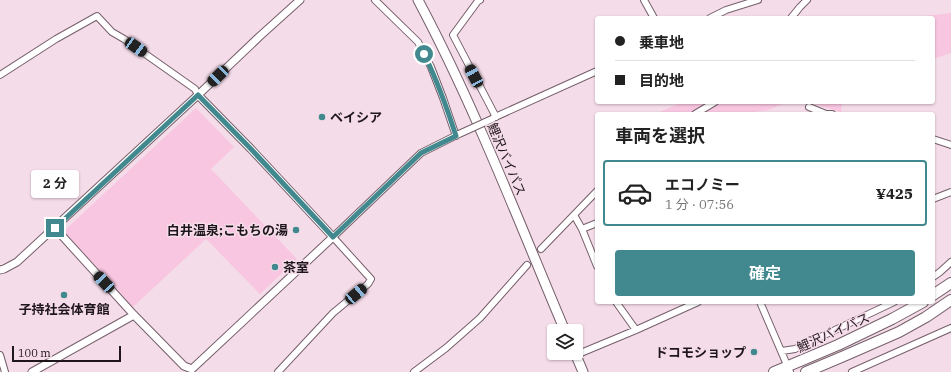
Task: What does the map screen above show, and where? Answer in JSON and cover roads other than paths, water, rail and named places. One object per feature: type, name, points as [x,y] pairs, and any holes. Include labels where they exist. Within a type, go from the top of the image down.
[{"type":"highway","points":[[935,294],[951,283]]},
{"type":"highway","name":"鯉沢バイパス","points":[[806,372],[899,332],[926,317],[951,300]]},
{"type":"highway","name":"鯉沢バイパス","points":[[774,372],[789,369],[885,323],[919,304]]},
{"type":"main road","name":"鯉沢バイパス","points":[[418,0],[469,104],[563,324]]},
{"type":"main road","points":[[578,360],[583,372]]},
{"type":"street","points":[[0,270],[4,270],[17,262],[55,228],[300,0]]},
{"type":"street","points":[[376,0],[418,42],[433,73],[457,135]]},
{"type":"street","points":[[478,0],[453,35],[494,118]]},
{"type":"street","points":[[644,0],[653,16]]},
{"type":"street","points":[[714,16],[726,10],[758,0]]},
{"type":"street","points":[[793,16],[808,0]]},
{"type":"street","points":[[0,75],[56,39],[97,16],[112,32],[195,90],[198,95],[251,149],[372,279],[333,313],[278,372]]},
{"type":"street","points":[[55,228],[134,315],[184,366],[192,368],[421,153],[595,72]]},
{"type":"street","points":[[698,112],[712,104]]},
{"type":"street","points":[[808,107],[821,112]]},
{"type":"street","points":[[935,140],[951,145]]},
{"type":"street","points":[[935,199],[951,192]]},
{"type":"street","points":[[541,249],[595,193]]},
{"type":"street","points":[[574,215],[582,229],[595,261]]},
{"type":"street","points":[[582,229],[595,224]]},
{"type":"street","points":[[935,276],[951,262]]},
{"type":"street","points":[[414,372],[446,348],[480,318],[527,264]]},
{"type":"street","points":[[617,304],[636,330]]},
{"type":"street","points":[[583,351],[636,330],[694,304]]},
{"type":"street","points":[[761,304],[789,369]]},
{"type":"street","points":[[782,351],[795,349],[890,304]]},
{"type":"street","points":[[32,372],[134,315]]},
{"type":"street","points":[[852,372],[951,328]]},
{"type":"street","points":[[0,355],[5,372]]},
{"type":"place","name":"ベイシア","points":[[322,117]]},
{"type":"place","name":"白井温泉;こもちの湯","points":[[296,230]]},
{"type":"place","name":"茶室","points":[[275,267]]},
{"type":"place","name":"子持社会体育館","points":[[64,295]]},
{"type":"place","name":"ドコモショップ","points":[[754,352]]}]
